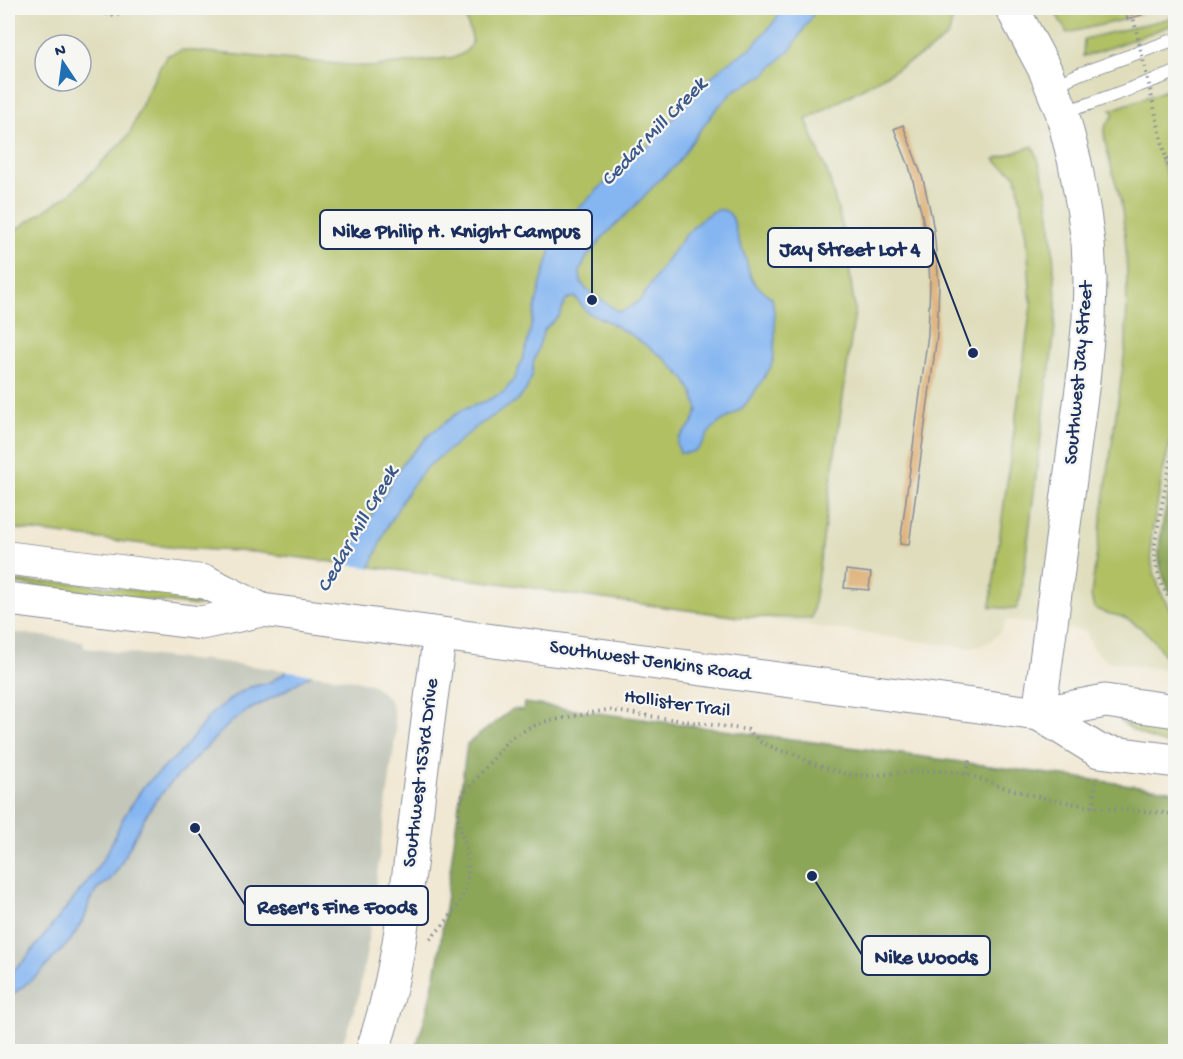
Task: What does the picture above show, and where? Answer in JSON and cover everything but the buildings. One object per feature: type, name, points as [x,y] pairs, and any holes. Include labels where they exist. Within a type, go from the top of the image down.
[{"type":"main road","name":"Southwest Jay Street","points":[[1012,8],[1036,52],[1057,99],[1075,163],[1088,243],[1090,280],[1083,381],[1039,714]]},
{"type":"main road","name":"Southwest Jenkins Road","points":[[8,558],[206,582],[262,610],[1039,714],[1106,701],[1176,711]]},
{"type":"main road","name":"Southwest Jenkins Road","points":[[8,599],[201,623],[262,610]]},
{"type":"main road","name":"Southwest 153rd Drive","points":[[372,1052],[397,954],[440,634]]},
{"type":"main road","name":"Southwest Jenkins Road","points":[[1039,714],[1099,751],[1176,761]]},
{"type":"lane","points":[[1057,99],[1079,74],[1176,39]]},
{"type":"lane","points":[[1057,99],[1089,104],[1176,72]]},
{"type":"path","points":[[95,8],[104,14],[115,15],[130,8]]},
{"type":"path","points":[[1131,8],[1166,158],[1176,182]]},
{"type":"path","points":[[1176,442],[1155,547],[1156,564],[1161,580],[1166,594],[1176,608]]},
{"type":"path","name":"Hollister Trail","points":[[427,942],[452,916],[462,898],[467,878],[467,856],[459,816],[459,806],[463,795],[509,739],[543,722],[607,710],[748,730],[759,741],[781,751],[793,753],[811,764],[849,774],[863,776],[935,771],[967,774],[999,786],[1043,798],[1093,807],[1176,814]]},
{"type":"path","points":[[967,774],[969,760]]},
{"type":"path","points":[[1093,807],[1096,777]]},
{"type":"shaded area","points":[[8,8],[1175,8],[1175,671],[1107,661],[1093,649],[1086,631],[1007,620],[1001,631],[991,641],[967,648],[537,587],[8,520]]},
{"type":"shaded area","points":[[8,632],[83,641],[84,648],[199,661],[199,659],[356,680],[373,685],[387,697],[392,705],[396,731],[367,950],[358,998],[340,1051],[8,1052]]},
{"type":"green space","points":[[475,8],[956,8],[948,36],[927,52],[806,120],[829,177],[845,237],[855,311],[812,618],[739,617],[529,587],[254,552],[177,548],[8,528],[8,235],[71,193],[129,135],[147,93],[168,55],[183,50],[371,67],[456,57],[471,46],[472,36],[466,18],[467,11]]},
{"type":"green space","points":[[1053,8],[1125,8],[1127,19],[1067,33]]},
{"type":"green space","points":[[1175,17],[1175,24],[1083,56],[1084,39]]},
{"type":"green space","points":[[1175,87],[1175,170],[1171,157],[1161,159],[1175,196],[1176,418],[1163,472],[1151,539],[1151,551],[1152,565],[1160,591],[1175,616],[1175,672],[1146,632],[1131,621],[1095,608],[1091,595],[1126,343],[1125,235],[1120,199],[1104,132],[1106,125],[1114,115],[1111,110]]},
{"type":"green space","points":[[1033,146],[1043,175],[1049,206],[1056,315],[1021,596],[1016,609],[990,607],[1031,306],[1027,236],[1016,176],[995,159]]},
{"type":"green space","points":[[1172,480],[1176,482],[1175,601],[1164,580],[1159,556]]},
{"type":"green space","points":[[8,581],[78,583],[201,598],[203,602],[198,606],[8,583]]},
{"type":"green space","points":[[524,703],[1175,791],[1175,1051],[415,1051],[438,961],[467,744],[513,709],[523,710]]},
{"type":"green space","points":[[1121,719],[1175,727],[1175,746],[1140,734],[1127,727]]},
{"type":"water","points":[[783,8],[817,8],[791,49],[764,75],[735,90],[718,107],[677,164],[605,235],[587,257],[580,271],[581,282],[586,289],[619,312],[642,298],[682,239],[710,213],[722,210],[732,217],[751,277],[772,298],[774,318],[773,361],[744,406],[714,427],[698,449],[680,453],[677,444],[679,438],[692,424],[698,410],[693,393],[684,378],[664,358],[631,335],[588,313],[575,297],[567,299],[559,316],[544,330],[533,364],[532,376],[526,390],[517,401],[479,425],[426,468],[408,491],[387,527],[358,597],[312,674],[230,723],[170,784],[145,817],[118,869],[109,881],[98,888],[89,902],[86,915],[71,940],[40,973],[8,998],[8,975],[23,962],[92,876],[107,853],[123,818],[143,787],[183,750],[210,715],[234,696],[250,687],[268,683],[284,674],[308,640],[336,586],[349,553],[402,464],[430,434],[462,410],[504,392],[515,378],[525,352],[553,243],[564,225],[622,166],[648,146],[702,85],[727,63],[751,48]]},
{"type":"pier","points":[[342,564],[373,568],[361,598],[332,653],[315,675],[283,670],[306,638]]},
{"type":"place","name":"Nike Philip H. Knight Campus","points":[[592,300]]},
{"type":"place","name":"Jay Street Lot 4","points":[[973,353]]},
{"type":"place","name":"Reser's Fine Foods","points":[[195,828]]},
{"type":"place","name":"Nike Woods","points":[[812,876]]},
{"type":"water label","name":"Cedar Mill Creek","points":[[655,133]]},
{"type":"water label","name":"Cedar Mill Creek","points":[[359,530]]}]
